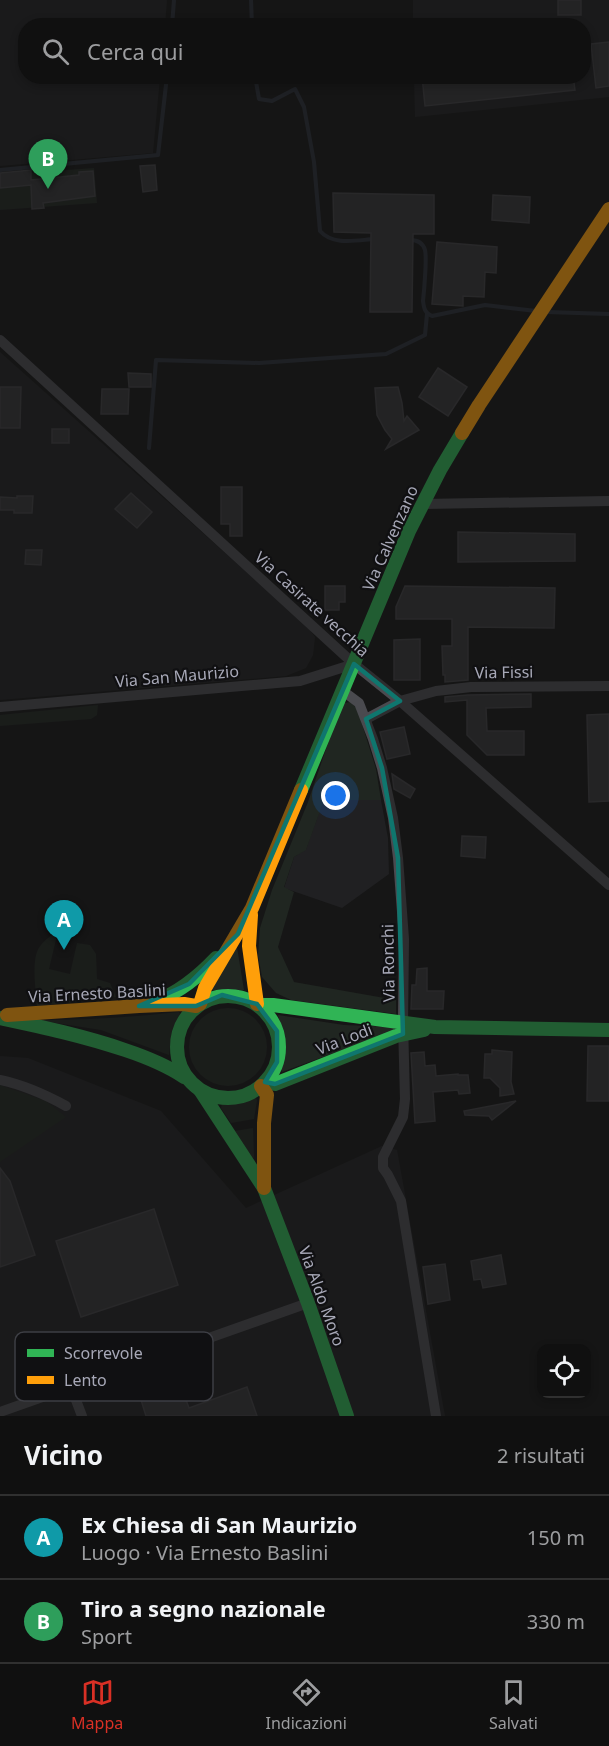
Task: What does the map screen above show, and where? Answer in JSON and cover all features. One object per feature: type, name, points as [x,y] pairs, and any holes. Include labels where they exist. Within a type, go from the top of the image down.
[{"type":"main road","name":"Via Calvenzano","points":[[198,1005],[205,988],[252,908],[409,531],[440,470],[478,405],[609,209]]},
{"type":"main road","name":"Via Calvenzano","points":[[252,908],[249,946],[258,1005]]},
{"type":"main road","points":[[139,1006],[173,995],[189,984],[238,934]]},
{"type":"main road","points":[[222,995],[246,998],[258,1005],[274,1024],[280,1046],[277,1062],[263,1084],[247,1095],[231,1098],[214,1096],[196,1087],[187,1077],[179,1062],[177,1044],[184,1019],[198,1005],[222,995]]},
{"type":"main road","name":"Via Ernesto Baslini","points":[[0,1017],[139,1006],[198,1005]]},
{"type":"main road","name":"Via Lodi","points":[[258,1005],[273,1005],[403,1029],[435,1027],[609,1030]]},
{"type":"main road","name":"Via Ernesto Baslini","points":[[0,1017],[126,1050],[173,1069],[196,1087]]},
{"type":"main road","name":"Via Lodi","points":[[263,1084],[275,1084],[403,1029]]},
{"type":"main road","name":"Via Aldo Moro","points":[[263,1084],[267,1095],[264,1123],[264,1188]]},
{"type":"main road","name":"Via Aldo Moro","points":[[196,1087],[264,1188],[308,1303],[347,1416]]},
{"type":"street","name":"Via Casirate vecchia","points":[[0,340],[354,664],[400,701],[609,885]]},
{"type":"street","points":[[423,504],[609,501]]},
{"type":"street","name":"Via San Maurizio","points":[[0,707],[300,681],[354,664]]},
{"type":"street","name":"Via Fissi","points":[[366,719],[400,701],[436,691],[471,687],[609,686]]},
{"type":"street","name":"Via Ronchi","points":[[343,691],[359,704],[366,719],[382,768],[393,818],[404,939],[405,1099],[403,1117],[384,1157],[383,1168],[401,1201],[436,1416]]},
{"type":"street","points":[[0,1080],[43,1092],[66,1106]]},
{"type":"street","points":[[213,1337],[308,1303]]},
{"type":"street","points":[[0,1412],[31,1401]]},
{"type":"street","points":[[76,1401],[82,1416]]},
{"type":"highlighted area","points":[[354,664],[400,701],[366,719],[382,768],[398,858],[403,1034],[275,1084],[265,1082],[277,1062],[277,1031],[257,1004],[222,995],[196,1006],[139,1006],[189,984],[238,934]]},
{"type":"shaded area","points":[[0,0],[167,0],[166,18],[18,18],[18,84],[159,84],[153,153],[0,166]]},
{"type":"shaded area","points":[[413,0],[609,0],[609,97],[415,117],[414,84],[591,84],[591,18],[413,18]]},
{"type":"shaded area","points":[[94,168],[97,203],[0,210],[0,175]]},
{"type":"shaded area","points":[[0,352],[307,626],[315,637],[313,655],[306,668],[286,676],[0,700]]},
{"type":"shaded area","points":[[350,702],[357,708],[376,769],[381,800],[324,800],[306,850],[294,857],[284,887],[294,892],[278,947],[294,982],[396,1000],[396,1014],[291,1000],[276,993],[262,977],[258,955],[260,928],[272,890],[308,802],[340,708],[344,703]]},
{"type":"shaded area","points":[[98,705],[97,715],[91,719],[0,726],[0,715]]},
{"type":"shaded area","points":[[324,799],[381,800],[388,838],[389,874],[342,908],[284,888],[294,857],[306,849]]},
{"type":"shaded area","points":[[58,931],[49,969],[70,974],[77,943],[90,945],[96,954],[97,979],[110,983],[116,997],[37,1006],[35,971],[37,952],[49,937]]},
{"type":"shaded area","points":[[237,947],[244,990],[210,990]]},
{"type":"shaded area","points":[[228,1008],[243,1011],[260,1025],[267,1047],[264,1062],[250,1079],[228,1086],[213,1083],[196,1069],[189,1047],[192,1032],[206,1015]]},
{"type":"shaded area","points":[[179,1012],[172,1030],[169,1055],[101,1030],[43,1021],[111,1018]]},
{"type":"shaded area","points":[[278,1015],[344,1025],[394,1027],[394,1031],[282,1072],[285,1047]]},
{"type":"shaded area","points":[[0,1056],[28,1058],[161,1111],[246,1208],[382,1146],[397,1150],[445,1416],[0,1416]]},
{"type":"shaded area","points":[[0,1085],[46,1101],[66,1117],[0,1162]]},
{"type":"shaded area","points":[[256,1098],[254,1119],[231,1123],[221,1108],[222,1104],[237,1104]]},
{"type":"shaded area","points":[[253,1128],[254,1157],[253,1159],[235,1131]]},
{"type":"building","points":[[558,0],[581,0],[581,15],[558,15]]},
{"type":"building","points":[[609,42],[609,86],[596,88],[591,44]]},
{"type":"building","points":[[423,84],[574,84],[575,90],[425,106]]},
{"type":"building","points":[[155,165],[157,190],[143,192],[140,166]]},
{"type":"building","points":[[31,170],[31,180],[79,175],[79,172],[93,171],[95,196],[43,203],[44,208],[32,209],[31,185],[0,188],[0,173]]},
{"type":"building","points":[[333,193],[434,195],[434,234],[413,234],[412,312],[370,312],[371,233],[334,232]]},
{"type":"building","points":[[493,195],[530,197],[529,223],[492,220]]},
{"type":"building","points":[[437,242],[497,247],[496,273],[485,272],[484,297],[463,296],[463,306],[432,304]]},
{"type":"building","points":[[438,368],[467,387],[448,416],[419,397]]},
{"type":"building","points":[[128,373],[151,374],[151,387],[129,387]]},
{"type":"building","points":[[0,387],[21,387],[20,428],[0,428]]},
{"type":"building","points":[[398,387],[404,421],[407,416],[419,430],[386,449],[392,439],[377,415],[375,388]]},
{"type":"building","points":[[102,389],[129,389],[128,414],[101,414]]},
{"type":"building","points":[[52,429],[69,429],[69,443],[52,443]]},
{"type":"building","points":[[221,487],[242,487],[242,536],[230,536],[230,524],[221,524]]},
{"type":"building","points":[[131,493],[152,512],[137,528],[115,509]]},
{"type":"building","points":[[17,496],[33,496],[32,513],[0,510],[0,497],[17,498]]},
{"type":"building","points":[[458,532],[575,534],[575,561],[458,562]]},
{"type":"building","points":[[26,550],[42,550],[41,565],[25,564]]},
{"type":"building","points":[[325,586],[345,586],[345,602],[339,602],[339,610],[325,610]]},
{"type":"building","points":[[405,586],[555,588],[554,628],[468,627],[468,680],[445,682],[442,646],[452,646],[452,619],[396,619],[396,607]]},
{"type":"building","points":[[420,639],[420,680],[394,680],[394,640]]},
{"type":"building","points":[[531,694],[531,707],[486,708],[487,731],[524,731],[524,755],[487,755],[467,735],[467,700],[445,702],[445,697]]},
{"type":"building","points":[[609,714],[609,801],[589,802],[587,715]]},
{"type":"building","points":[[404,727],[410,754],[387,759],[380,732]]},
{"type":"building","points":[[392,774],[415,789],[410,798],[394,789]]},
{"type":"building","points":[[462,836],[486,837],[485,858],[461,856]]},
{"type":"building","points":[[427,968],[427,991],[444,991],[443,1009],[411,1009],[412,985],[416,985],[417,969]]},
{"type":"building","points":[[588,1046],[609,1046],[609,1101],[587,1101]]},
{"type":"building","points":[[492,1050],[512,1052],[511,1082],[514,1094],[500,1096],[500,1088],[490,1078],[484,1078],[485,1054],[492,1054]]},
{"type":"building","points":[[424,1052],[425,1066],[435,1065],[436,1076],[468,1075],[470,1093],[459,1094],[458,1090],[433,1092],[435,1121],[415,1123],[411,1053]]},
{"type":"building","points":[[516,1101],[492,1120],[489,1116],[465,1115],[464,1111]]},
{"type":"building","points":[[0,1168],[10,1181],[35,1255],[0,1267]]},
{"type":"building","points":[[154,1209],[178,1285],[81,1317],[56,1241]]},
{"type":"building","points":[[501,1255],[506,1284],[483,1288],[481,1279],[474,1280],[471,1261]]},
{"type":"building","points":[[445,1264],[450,1300],[428,1304],[423,1267]]},
{"type":"building","points":[[247,1387],[257,1416],[146,1416],[141,1401],[186,1401],[189,1408]]},
{"type":"waterway","points":[[173,18],[174,0]]},
{"type":"waterway","points":[[251,0],[252,18]]},
{"type":"waterway","points":[[0,170],[158,155],[166,84]]},
{"type":"waterway","points":[[256,84],[259,99],[272,101],[295,89],[304,107],[314,162],[320,231],[325,236],[338,240],[375,239]]},
{"type":"waterway","points":[[410,240],[419,242],[425,250],[423,301],[425,310],[430,315],[485,305],[536,311]]},
{"type":"waterway","points":[[547,312],[609,314]]},
{"type":"waterway","points":[[149,448],[156,360],[259,363],[386,354],[425,335],[427,314]]},
{"type":"traffic: fast","points":[[301,790],[409,531],[462,433]]},
{"type":"traffic: fast","points":[[156,1001],[188,983],[216,958]]},
{"type":"traffic: fast","points":[[228,996],[257,1004],[271,1018],[279,1047],[271,1076],[257,1090],[228,1098],[199,1090],[185,1076],[177,1047],[185,1018],[199,1004],[228,996]]},
{"type":"traffic: fast","points":[[259,1005],[435,1027],[609,1030]]},
{"type":"traffic: fast","points":[[0,1018],[110,1045],[156,1062],[184,1077]]},
{"type":"traffic: fast","points":[[265,1082],[275,1084],[396,1036],[424,1030]]},
{"type":"traffic: fast","points":[[200,1090],[264,1188],[308,1303],[347,1416]]},
{"type":"traffic: slow","points":[[462,433],[609,209]]},
{"type":"traffic: slow","points":[[200,1004],[205,988],[252,908],[301,790]]},
{"type":"traffic: slow","points":[[251,915],[249,946],[257,1004]]},
{"type":"traffic: slow","points":[[7,1015],[139,1006],[184,1004],[196,1006]]},
{"type":"traffic: slow","points":[[261,1086],[267,1095],[264,1123],[264,1188]]},
{"type":"place","name":"Tiro a segno nazionale","points":[[48,189]]},
{"type":"place","name":"Ex Chiesa di San Maurizio","points":[[64,950]]}]
